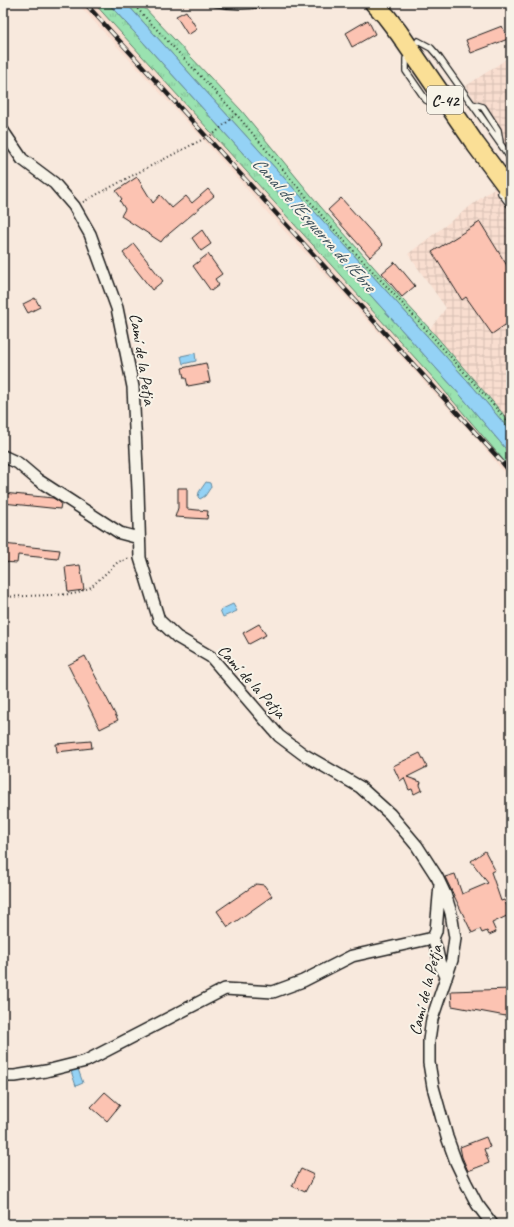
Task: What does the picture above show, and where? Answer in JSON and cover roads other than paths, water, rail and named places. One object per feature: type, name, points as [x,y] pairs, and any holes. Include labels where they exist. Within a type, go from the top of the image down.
[{"type":"main road","name":"C-42","points":[[381,4],[418,41],[511,173]]},
{"type":"main road","name":"C-42","points":[[381,4],[399,33],[476,145],[503,188]]},
{"type":"street","name":"Camí de la Petja","points":[[3,132],[22,159],[54,183],[74,206],[90,234],[117,308],[133,387],[140,558],[159,620],[177,637],[210,657],[279,736],[304,754],[360,787],[390,814],[417,846],[445,894],[451,913],[455,938],[452,960],[432,1019],[429,1040],[433,1087],[447,1137],[456,1162],[474,1199],[492,1224]]},
{"type":"street","points":[[3,456],[18,463],[38,480],[120,533],[139,538]]},
{"type":"street","points":[[440,884],[436,931],[433,938],[438,951],[440,965],[446,976]]},
{"type":"street","points":[[3,1076],[15,1076],[46,1071],[86,1061],[225,989],[273,992],[303,981],[352,956],[433,938]]},
{"type":"lane","points":[[215,3],[238,6],[265,3]]},
{"type":"lane","points":[[381,4],[387,27]]},
{"type":"lane","points":[[418,41],[431,48],[511,159]]},
{"type":"lane","points":[[402,53],[411,65]]},
{"type":"lane","points":[[406,59],[406,71],[421,93],[426,100],[440,107]]},
{"type":"lane","points":[[432,95],[445,114]]},
{"type":"lane","points":[[503,188],[511,206]]},
{"type":"water","name":"Canal de l'Esquerra de l'Ebre","points":[[108,3],[126,3],[474,388],[511,432],[511,455],[462,397]]},
{"type":"water","points":[[195,353],[196,361],[183,364],[181,356]]},
{"type":"water","points":[[206,482],[210,483],[211,487],[205,496],[200,499],[198,497],[199,492]]},
{"type":"water","points":[[233,604],[237,611],[223,617],[220,610]]},
{"type":"water","points":[[78,1069],[83,1083],[76,1086],[71,1071]]},
{"type":"railway","points":[[85,3],[511,473]]}]
